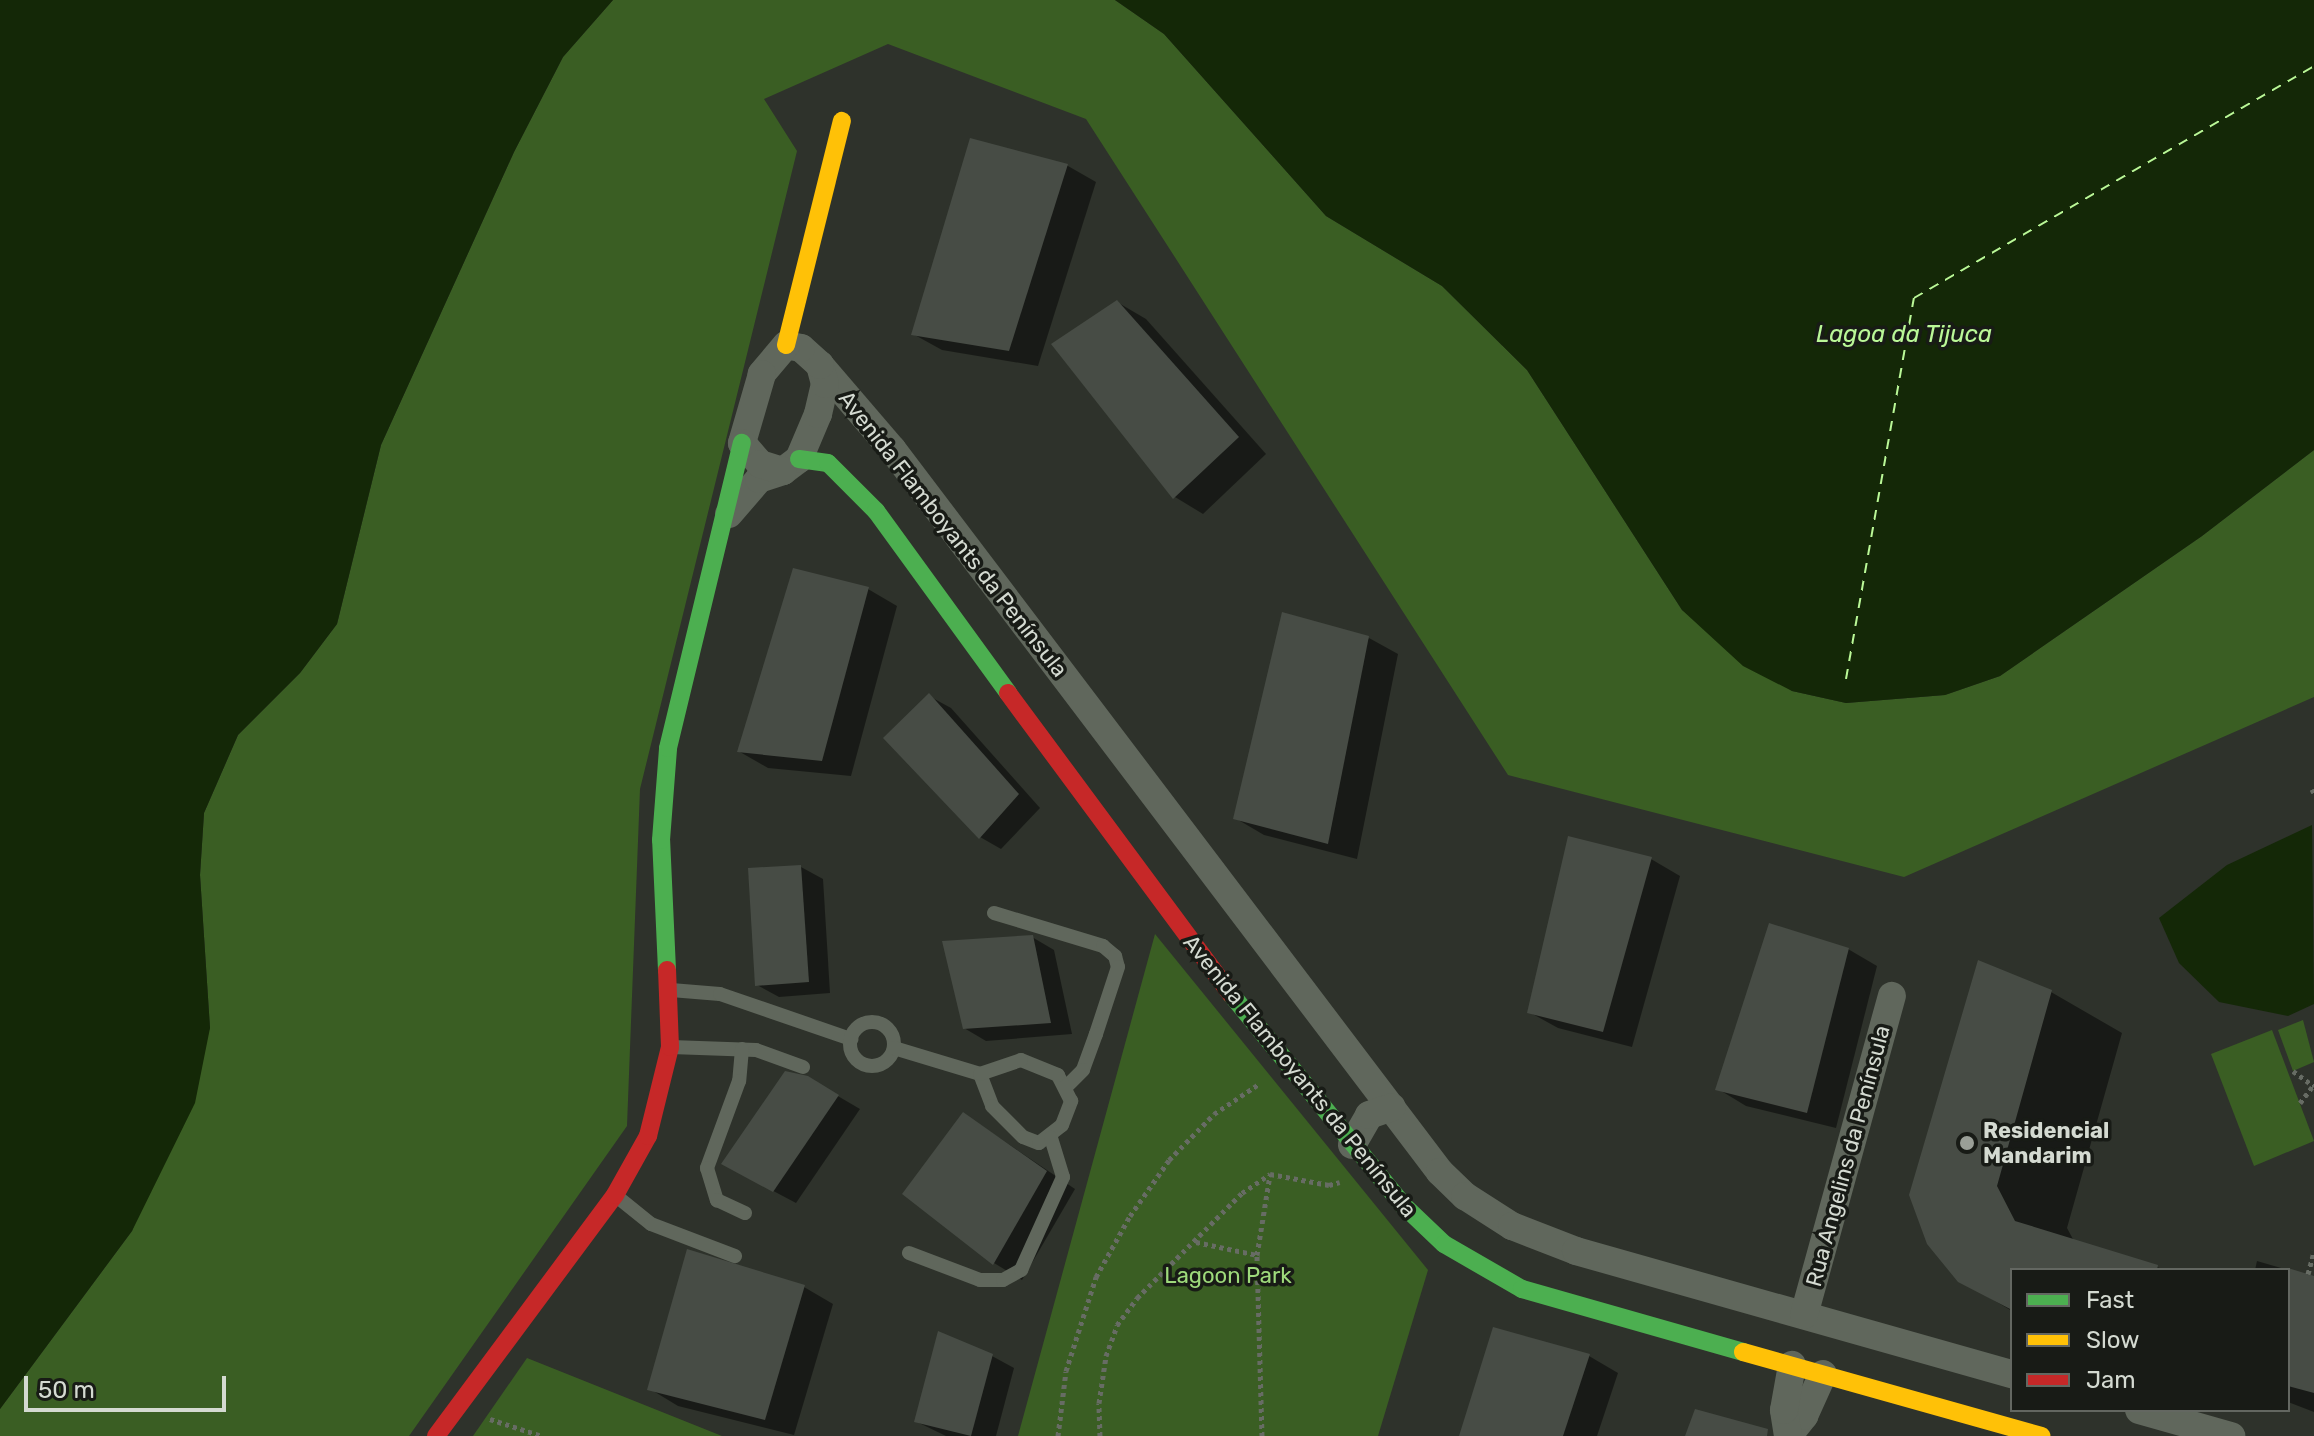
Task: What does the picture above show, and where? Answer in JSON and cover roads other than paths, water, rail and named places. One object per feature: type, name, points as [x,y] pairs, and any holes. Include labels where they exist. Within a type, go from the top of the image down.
[{"type":"street","points":[[436,1436],[615,1195],[648,1136],[670,1047],[670,989],[661,840],[668,748],[742,443],[767,363],[786,345],[842,121]]},
{"type":"street","name":"Avenida Flamboyants da Península","points":[[786,345],[801,348],[820,365],[900,460],[1440,1172],[1512,1226],[1576,1251],[2010,1373]]},
{"type":"street","points":[[726,518],[759,479],[791,465],[824,397],[820,365]]},
{"type":"street","points":[[742,443],[760,464],[791,465]]},
{"type":"street","name":"Avenida Flamboyants da Península","points":[[791,465],[828,463],[876,511],[1179,928],[1286,1065],[1423,1227],[1475,1266],[1522,1289],[2041,1436]]},
{"type":"street","name":"Rua Angelins da Península","points":[[1804,1315],[1892,996]]},
{"type":"street","points":[[1358,1153],[1369,1115],[1392,1107]]},
{"type":"street","points":[[1788,1436],[1784,1410],[1792,1365]]},
{"type":"street","points":[[1788,1436],[1804,1416],[1823,1374]]},
{"type":"street","points":[[2146,1412],[2231,1436]]},
{"type":"lane","points":[[994,913],[1103,946],[1115,956],[1118,967],[1083,1070],[1067,1086]]},
{"type":"lane","points":[[670,989],[720,994],[851,1039]]},
{"type":"lane","points":[[863,1024],[882,1024],[894,1039],[894,1048],[882,1063],[863,1064],[855,1058],[851,1039],[863,1024]]},
{"type":"lane","points":[[670,1047],[742,1049],[803,1067]]},
{"type":"lane","points":[[894,1048],[980,1074],[1021,1060],[1058,1075],[1067,1086],[1071,1101],[1051,1138],[1039,1143],[1005,1122],[980,1074]]},
{"type":"lane","points":[[742,1049],[739,1081],[707,1168],[717,1200],[745,1213]]},
{"type":"lane","points":[[909,1253],[980,1280],[1003,1280],[1021,1270],[1063,1177],[1051,1138]]},
{"type":"lane","points":[[615,1195],[651,1224],[735,1256]]},
{"type":"water","points":[[0,0],[613,0],[563,57],[514,152],[381,445],[337,624],[300,673],[238,735],[204,813],[200,875],[210,1028],[195,1103],[132,1231],[0,1409]]},
{"type":"water","name":"Lagoa da Tijuca","points":[[1115,0],[2314,0],[2314,450],[2202,536],[2000,676],[1945,695],[1846,703],[1792,691],[1743,666],[1682,610],[1527,370],[1442,286],[1326,216],[1164,34]]},
{"type":"water","points":[[2312,825],[2314,1004],[2288,1016],[2219,1002],[2179,963],[2159,918],[2227,865]]},
{"type":"place","name":"Residencial Mandarim","points":[[1967,1143]]},
{"type":"park label","name":"Lagoon Park","points":[[1228,1276]]}]
